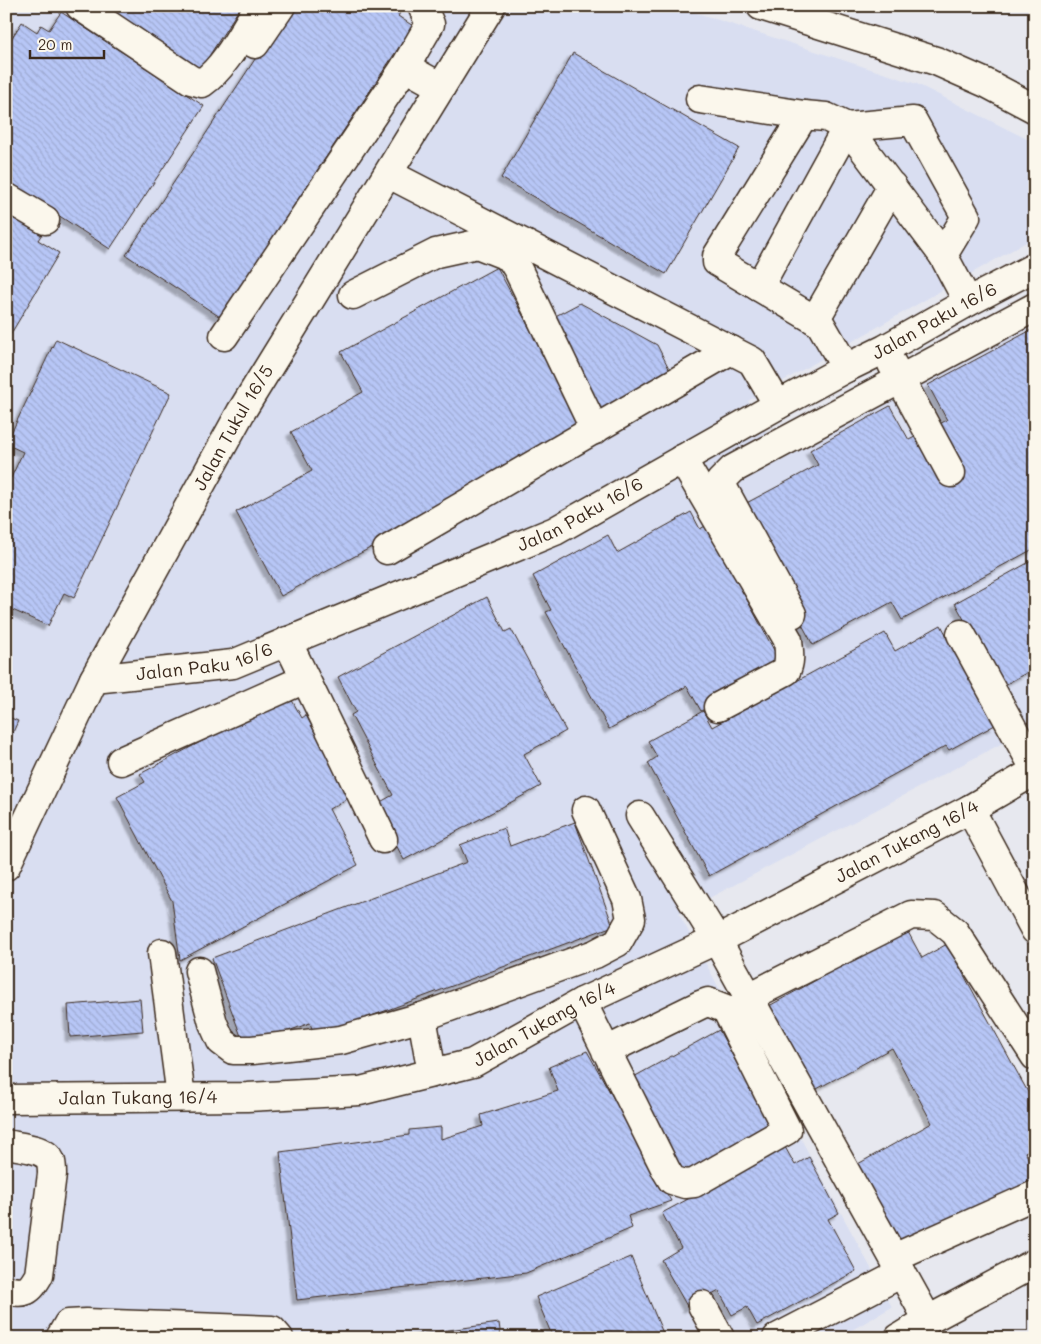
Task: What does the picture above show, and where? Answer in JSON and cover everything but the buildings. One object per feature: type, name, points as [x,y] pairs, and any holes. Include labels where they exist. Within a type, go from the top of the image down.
[{"type":"street","points":[[80,6],[191,80],[202,83],[222,63],[259,6]]},
{"type":"street","points":[[231,79],[281,6]]},
{"type":"street","points":[[224,336],[405,67],[430,24],[422,6]]},
{"type":"street","name":"Jalan Tukul 16/5","points":[[6,866],[94,679],[241,412],[491,6]]},
{"type":"street","points":[[760,6],[936,61],[986,83],[1035,109]]},
{"type":"street","points":[[405,67],[441,88]]},
{"type":"street","points":[[700,98],[826,117],[847,127],[943,255],[968,302]]},
{"type":"street","points":[[804,115],[717,256],[717,262],[820,323],[846,368]]},
{"type":"street","points":[[847,127],[913,121],[966,217],[943,255]]},
{"type":"street","points":[[759,287],[847,127]]},
{"type":"street","points":[[388,174],[752,361],[778,405]]},
{"type":"street","points":[[815,320],[892,186]]},
{"type":"street","points":[[6,197],[45,220]]},
{"type":"street","points":[[353,295],[436,253],[477,244],[510,258],[518,270],[595,430]]},
{"type":"street","name":"Jalan Paku 16/6","points":[[94,679],[233,664],[555,531],[778,405],[1035,267]]},
{"type":"street","points":[[792,614],[720,482],[733,469],[1035,307]]},
{"type":"street","points":[[885,349],[950,473]]},
{"type":"street","points":[[387,550],[731,350]]},
{"type":"street","points":[[682,459],[788,640],[790,664],[786,671],[718,707]]},
{"type":"street","points":[[961,634],[1035,770]]},
{"type":"street","points":[[287,642],[383,839]]},
{"type":"street","points":[[121,761],[305,679]]},
{"type":"street","name":"Jalan Tukang 16/4","points":[[6,1098],[247,1097],[360,1091],[474,1063],[582,1002],[717,940],[970,809],[1035,770]]},
{"type":"street","points":[[970,809],[1035,930]]},
{"type":"street","points":[[199,971],[213,1023],[221,1041],[233,1050],[252,1050],[341,1040],[422,1017],[595,954],[618,942],[631,919],[628,899],[586,810]]},
{"type":"street","points":[[640,816],[717,940],[928,1320]]},
{"type":"street","points":[[749,997],[911,915],[935,916],[955,932],[1035,1056]]},
{"type":"street","points":[[162,953],[181,1098]]},
{"type":"street","points":[[582,1002],[606,1051],[672,1180],[685,1184],[694,1183],[787,1130],[726,1009],[716,1004],[708,1002],[700,1005],[606,1051]]},
{"type":"street","points":[[422,1017],[432,1073]]},
{"type":"street","points":[[6,1144],[40,1152],[48,1156],[52,1174],[39,1275],[32,1288],[22,1293],[6,1290]]},
{"type":"street","points":[[777,1338],[898,1266],[1035,1195]]},
{"type":"street","points":[[899,1338],[928,1320],[1035,1263]]},
{"type":"street","points":[[702,1305],[720,1338]]},
{"type":"street","points":[[60,1338],[68,1324],[86,1323],[272,1330],[279,1338]]},
{"type":"shaded area","points":[[6,6],[675,6],[917,84],[1035,143],[1035,237],[748,401],[770,439],[1035,293],[1035,726],[679,914],[892,1307],[838,1338],[6,1338]]}]
